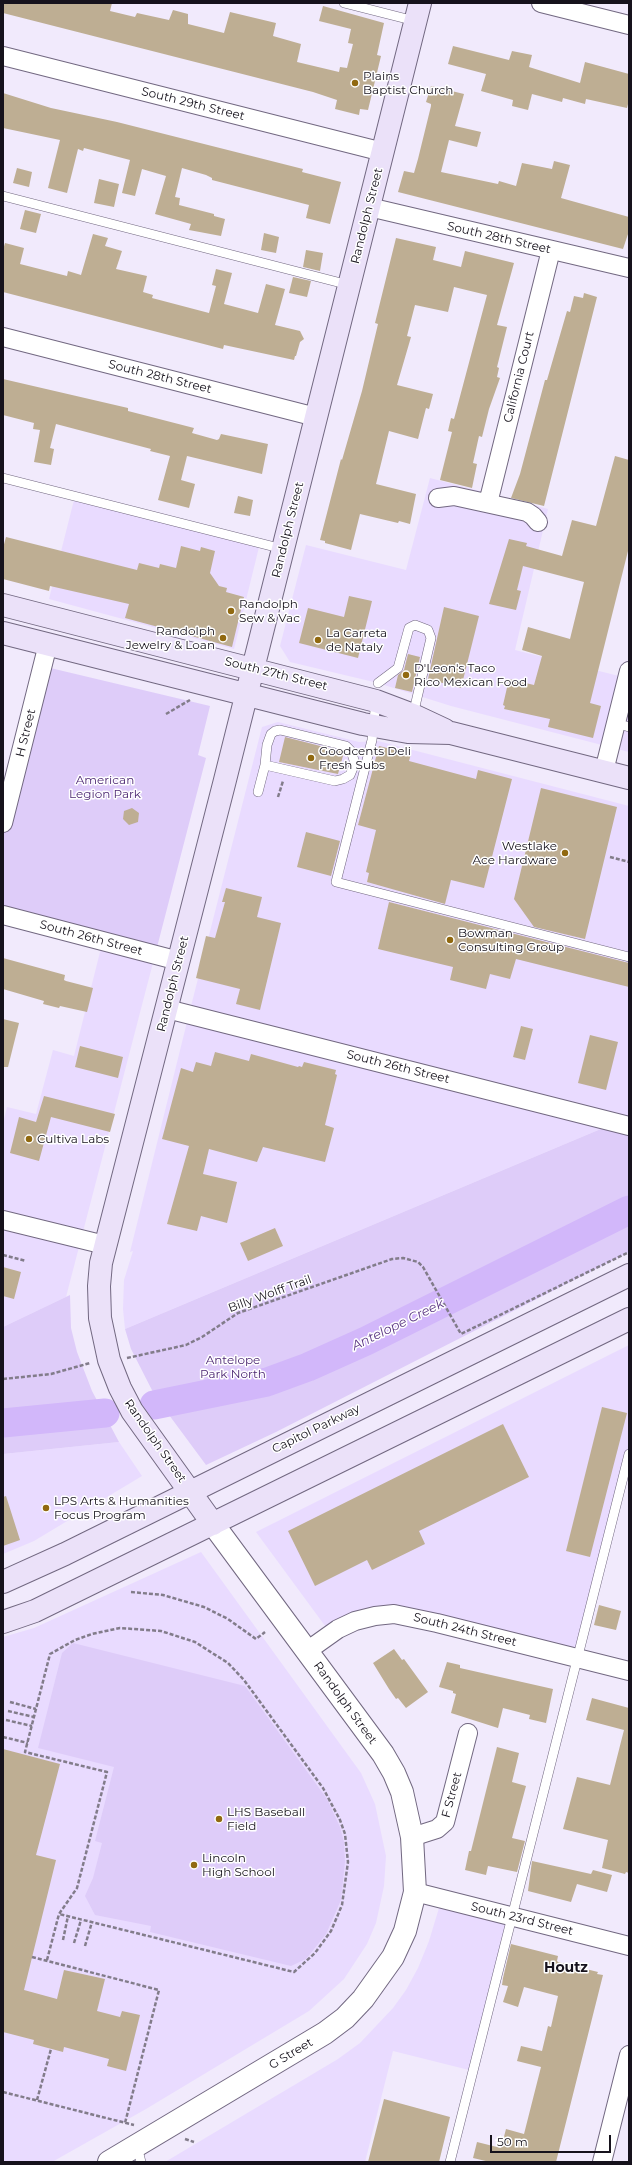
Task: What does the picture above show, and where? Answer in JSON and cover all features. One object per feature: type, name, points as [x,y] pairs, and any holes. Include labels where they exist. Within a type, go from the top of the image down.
[{"type":"main road","name":"Randolph Street","points":[[214,1524],[132,1411],[120,1388],[109,1360],[100,1318],[99,1296],[101,1268],[105,1245],[179,961],[418,12]]},
{"type":"main road","name":"South 27th Street","points":[[3,605],[253,668],[377,692],[413,714],[451,733]]},
{"type":"main road","name":"South 27th Street","points":[[3,632],[246,695],[374,726],[408,732],[451,733],[629,778]]},
{"type":"main road","name":"Capitol Parkway","points":[[3,1582],[65,1554],[629,1275]]},
{"type":"main road","points":[[3,1622],[35,1611],[629,1319]]},
{"type":"street","points":[[552,4],[629,25]]},
{"type":"street","name":"South 29th Street","points":[[3,56],[383,152]]},
{"type":"street","name":"South 28th Street","points":[[369,207],[629,268]]},
{"type":"street","name":"California Court","points":[[488,503],[551,250]]},
{"type":"street","name":"South 28th Street","points":[[3,337],[316,417]]},
{"type":"street","points":[[438,498],[454,496],[526,512],[533,516],[538,522]]},
{"type":"street","name":"H Street","points":[[3,822],[48,644]]},
{"type":"street","points":[[604,771],[622,725],[629,671]]},
{"type":"street","name":"South 26th Street","points":[[3,915],[179,961]]},
{"type":"street","name":"South 26th Street","points":[[166,1009],[629,1126]]},
{"type":"street","points":[[3,1220],[105,1245]]},
{"type":"street","name":"Randolph Street","points":[[214,1524],[383,1754],[394,1773],[402,1792],[412,1837],[415,1864],[415,1892]]},
{"type":"street","name":"South 24th Street","points":[[307,1651],[338,1629],[355,1621],[375,1616],[394,1614],[437,1623],[629,1671]]},
{"type":"street","name":"F Street","points":[[412,1837],[437,1829],[445,1822],[468,1733]]},
{"type":"street","name":"South 23rd Street","points":[[415,1892],[629,1946]]},
{"type":"street","name":"G Street","points":[[109,2162],[139,2154],[320,2036],[345,2018],[363,1999],[393,1957],[405,1931],[415,1892]]},
{"type":"street","points":[[602,2162],[629,2055]]},
{"type":"lane","points":[[344,3],[418,12]]},
{"type":"lane","points":[[3,196],[349,285]]},
{"type":"lane","points":[[3,478],[283,549]]},
{"type":"lane","points":[[413,714],[431,638],[428,630],[415,624],[409,628],[398,668],[377,692],[374,726],[359,796],[336,882],[629,957]]},
{"type":"lane","points":[[258,792],[265,765],[265,753],[268,740],[271,734],[280,730],[346,746],[352,750],[355,763],[350,775],[335,781],[265,765]]},
{"type":"lane","points":[[450,2162],[629,1454]]},
{"type":"path","points":[[166,714],[192,698]]},
{"type":"path","points":[[278,797],[284,776]]},
{"type":"path","points":[[610,857],[629,862]]},
{"type":"path","name":"Billy Wolff Trail","points":[[3,1380],[51,1374],[88,1363],[130,1358],[186,1345],[202,1337],[238,1313],[392,1260],[402,1258],[418,1262],[423,1267],[461,1334],[629,1252]]},
{"type":"path","points":[[3,1255],[26,1261]]},
{"type":"path","points":[[131,1592],[163,1595],[204,1607],[228,1620],[256,1639],[265,1632]]},
{"type":"path","points":[[47,1960],[59,1914],[77,1888],[107,1772],[25,1752],[50,1654],[55,1649],[92,1634],[120,1628],[160,1631],[185,1638],[220,1657],[244,1680],[334,1807],[345,1834],[348,1862],[342,1905],[331,1931],[306,1963],[294,1972],[59,1914]]},
{"type":"path","points":[[10,1702],[36,1709]]},
{"type":"path","points":[[8,1711],[34,1717]]},
{"type":"path","points":[[6,1720],[32,1726]]},
{"type":"path","points":[[3,1738],[28,1744]]},
{"type":"path","points":[[63,1940],[68,1916]]},
{"type":"path","points":[[74,1943],[81,1920]]},
{"type":"path","points":[[85,1946],[92,1922]]},
{"type":"path","points":[[3,2092],[125,2123],[159,1990],[57,1965],[47,1960],[32,1957]]},
{"type":"path","points":[[37,2100],[51,2049]]},
{"type":"path","points":[[182,2138],[194,2142]]},
{"type":"shaded area","points":[[430,478],[548,509],[515,650],[627,678],[629,671],[629,752],[451,706],[378,683],[290,662],[280,646],[306,545],[406,570]]},
{"type":"shaded area","points":[[75,496],[260,543],[234,649],[49,599]]},
{"type":"shaded area","points":[[278,722],[359,742],[378,741],[629,806],[629,1126],[615,1123],[125,1329],[123,1309],[124,1280],[133,1251],[130,1252],[189,1014],[262,727]]},
{"type":"shaded area","points":[[103,940],[155,955],[66,1297],[3,1327],[3,1123],[7,1107],[36,1114],[53,1050],[74,1056]]},
{"type":"shaded area","points":[[629,1345],[629,1454],[578,1659],[411,1617],[331,1634],[256,1532]]},
{"type":"shaded area","name":"LPS Arts & Humanities Focus Program","points":[[119,1442],[142,1476],[34,1541],[3,1554],[3,1454]]},
{"type":"shaded area","name":"Lincoln High School","points":[[201,1552],[361,1773],[375,1804],[386,1856],[384,1886],[376,1923],[367,1944],[344,1979],[309,2011],[146,2109],[52,2162],[3,2162],[3,1637],[34,1628]]},
{"type":"shaded area","points":[[442,1898],[513,1916],[473,2071],[393,2051],[365,2162],[165,2162],[338,2059],[360,2043],[393,2008],[406,1990],[418,1968],[429,1941]]},
{"type":"green space","name":"American Legion Park","points":[[42,666],[210,706],[198,755],[206,758],[155,955],[3,915],[3,823]]},
{"type":"green space","name":"Antelope Park North","points":[[615,1123],[629,1126],[629,1252],[276,1432],[206,1465],[155,1396],[131,1349],[125,1329]]},
{"type":"green space","points":[[70,1295],[71,1328],[77,1352],[92,1391],[119,1442],[3,1454],[3,1327]]},
{"type":"green space","name":"LHS Baseball Field","points":[[73,1643],[245,1686],[327,1799],[340,1827],[344,1842],[345,1862],[341,1900],[326,1934],[306,1959],[291,1966],[150,1932],[151,1926],[95,1915],[85,1896],[93,1878],[102,1843],[95,1841],[114,1767],[38,1748],[62,1653]]},
{"type":"building","points":[[3,3],[112,3],[110,11],[135,17],[137,13],[169,20],[173,10],[188,14],[188,24],[224,33],[230,12],[276,23],[273,36],[301,44],[297,62],[339,72],[340,67],[347,68],[353,44],[348,43],[351,29],[319,21],[323,6],[384,23],[377,55],[381,56],[368,110],[360,109],[359,115],[335,109],[337,100],[313,92],[3,13]]},
{"type":"building","points":[[453,46],[509,60],[512,51],[532,55],[529,67],[580,83],[585,62],[629,74],[629,100],[627,108],[586,99],[585,104],[563,98],[562,102],[532,94],[528,110],[512,106],[513,100],[481,91],[486,74],[448,64]]},
{"type":"building","points":[[431,86],[464,94],[455,126],[481,132],[477,147],[449,140],[441,172],[498,184],[499,181],[516,186],[522,163],[552,169],[554,161],[570,165],[561,198],[629,217],[629,231],[623,249],[398,192],[404,171],[414,173],[431,106],[431,104],[426,102]]},
{"type":"building","points":[[3,93],[51,108],[117,122],[303,169],[302,172],[341,182],[330,224],[306,218],[309,205],[212,180],[212,178],[206,175],[182,168],[175,197],[180,198],[179,205],[214,214],[214,216],[225,219],[221,236],[189,230],[191,224],[155,214],[166,176],[142,169],[135,196],[122,193],[130,160],[84,148],[83,151],[78,149],[67,193],[48,188],[60,140],[3,128]]},
{"type":"building","points":[[17,168],[32,172],[29,187],[13,183]]},
{"type":"building","points":[[99,179],[119,184],[114,207],[94,203]]},
{"type":"building","points":[[25,210],[41,214],[36,233],[20,229]]},
{"type":"building","points":[[264,233],[279,237],[276,253],[261,250]]},
{"type":"building","points":[[93,234],[108,238],[105,246],[122,251],[116,269],[147,276],[143,292],[153,295],[152,298],[209,313],[216,286],[212,285],[216,269],[232,273],[224,304],[258,313],[266,284],[285,289],[275,325],[300,331],[304,339],[300,342],[294,360],[224,345],[223,349],[3,292],[3,250],[5,243],[24,248],[20,264],[67,276],[68,271],[81,275]]},
{"type":"building","points":[[396,238],[436,247],[433,260],[461,267],[465,251],[514,263],[497,325],[507,327],[497,367],[499,368],[497,377],[500,378],[489,409],[482,437],[479,436],[473,463],[477,464],[472,488],[440,480],[452,432],[448,431],[451,418],[454,419],[487,295],[454,287],[448,312],[415,305],[407,336],[411,337],[397,385],[433,394],[429,409],[426,408],[418,439],[389,431],[376,484],[416,494],[410,524],[399,521],[398,523],[360,514],[351,550],[325,543],[325,541],[320,540],[341,459],[342,460],[362,391],[378,324],[375,323]]},
{"type":"building","points":[[306,250],[323,253],[320,271],[303,267]]},
{"type":"building","points":[[293,277],[311,281],[307,297],[289,293]]},
{"type":"building","points":[[584,293],[597,297],[544,506],[511,498],[520,474],[545,380],[547,380],[567,311],[570,312],[574,296],[583,298]]},
{"type":"building","points":[[3,379],[128,408],[128,411],[194,428],[192,433],[217,440],[221,434],[268,444],[262,474],[187,456],[181,480],[195,484],[189,508],[158,500],[170,456],[150,451],[151,449],[56,424],[50,448],[54,449],[51,465],[34,462],[40,430],[33,429],[34,423],[3,415]]},
{"type":"building","points":[[615,456],[629,460],[629,547],[590,703],[601,706],[593,738],[548,727],[550,719],[504,709],[505,706],[503,705],[509,679],[534,685],[542,656],[522,650],[528,627],[570,639],[584,582],[523,566],[517,590],[521,591],[516,610],[489,604],[509,539],[527,543],[526,546],[562,556],[572,520],[596,526]]},
{"type":"building","points":[[238,496],[253,500],[250,516],[234,513]]},
{"type":"building","points":[[6,537],[137,570],[139,563],[159,568],[160,564],[176,568],[181,546],[200,551],[201,547],[215,551],[210,573],[219,586],[227,588],[226,592],[244,597],[232,647],[125,618],[129,604],[50,586],[49,591],[3,579],[3,548]]},
{"type":"building","points":[[349,596],[372,601],[358,658],[299,643],[308,608],[344,617]]},
{"type":"building","points":[[444,607],[479,616],[461,688],[428,679]]},
{"type":"building","points":[[408,654],[420,657],[412,692],[395,688],[398,675],[404,670]]},
{"type":"building","name":"Goodcents Deli Fresh Subs","points":[[285,737],[344,752],[338,774],[279,762]]},
{"type":"building","points":[[379,746],[411,754],[409,761],[476,779],[478,770],[512,779],[484,888],[451,880],[445,904],[367,882],[369,873],[366,872],[376,830],[358,825]]},
{"type":"building","name":"Westlake Ace Hardware","points":[[541,788],[617,807],[585,939],[534,927],[514,899]]},
{"type":"building","points":[[132,808],[139,813],[138,822],[129,825],[123,819],[124,811]]},
{"type":"building","points":[[306,832],[340,841],[331,876],[297,867]]},
{"type":"building","points":[[226,888],[262,897],[257,917],[281,923],[260,1010],[236,1004],[240,989],[196,978],[206,936],[215,938],[225,902],[222,902]]},
{"type":"building","name":"Bowman Consulting Group","points":[[389,902],[629,963],[629,987],[516,959],[510,979],[490,974],[486,989],[450,980],[453,967],[378,949]]},
{"type":"building","points":[[3,958],[65,975],[64,980],[66,981],[93,988],[87,1012],[43,1004],[44,1001],[3,989]]},
{"type":"building","points":[[3,1019],[19,1023],[8,1067],[3,1067]]},
{"type":"building","points":[[521,1026],[533,1029],[525,1060],[513,1057]]},
{"type":"building","points":[[590,1035],[618,1042],[606,1090],[578,1083]]},
{"type":"building","points":[[80,1046],[123,1057],[118,1078],[75,1067]]},
{"type":"building","points":[[215,1052],[249,1061],[251,1054],[298,1067],[302,1067],[304,1062],[336,1070],[335,1074],[337,1075],[325,1125],[334,1128],[325,1162],[263,1147],[257,1162],[209,1149],[203,1174],[237,1182],[227,1223],[201,1216],[197,1231],[167,1224],[189,1146],[162,1139],[181,1068],[193,1072],[196,1062],[211,1066]]},
{"type":"building","points":[[44,1096],[115,1114],[110,1132],[51,1117],[39,1161],[10,1153],[19,1117],[36,1122]]},
{"type":"building","points":[[275,1228],[283,1246],[248,1261],[240,1243]]},
{"type":"building","points":[[3,1267],[21,1272],[14,1299],[3,1296]]},
{"type":"building","points":[[602,1407],[627,1413],[590,1557],[566,1551]]},
{"type":"building","points":[[503,1424],[529,1477],[419,1531],[425,1544],[372,1570],[367,1560],[315,1586],[288,1531]]},
{"type":"building","points":[[6,1496],[20,1540],[3,1546],[3,1497]]},
{"type":"building","points":[[599,1605],[621,1611],[616,1630],[594,1625]]},
{"type":"building","points":[[394,1649],[402,1660],[404,1659],[428,1692],[406,1708],[398,1698],[396,1699],[373,1663]]},
{"type":"building","points":[[447,1662],[460,1665],[460,1668],[553,1689],[546,1723],[529,1719],[530,1715],[503,1708],[498,1728],[451,1713],[456,1694],[453,1693],[453,1691],[439,1687]]},
{"type":"building","points":[[592,1698],[629,1708],[629,1873],[626,1872],[625,1874],[602,1868],[608,1840],[563,1829],[577,1777],[610,1785],[624,1730],[586,1720]]},
{"type":"building","points":[[497,1747],[519,1753],[512,1782],[526,1786],[512,1838],[525,1841],[517,1872],[488,1866],[486,1875],[465,1870]]},
{"type":"building","points":[[3,1749],[60,1764],[36,1855],[56,1860],[24,1990],[57,1999],[64,1970],[105,1979],[97,2011],[120,2017],[122,2011],[140,2015],[126,2071],[107,2066],[109,2059],[64,2047],[63,2052],[33,2044],[34,2040],[3,2032]]},
{"type":"building","points":[[532,1861],[591,1874],[593,1870],[612,1875],[607,1892],[577,1884],[571,1902],[528,1891]]},
{"type":"building","points":[[511,1944],[558,1956],[558,1962],[598,1972],[597,1974],[603,1975],[556,2162],[490,2162],[473,2158],[477,2142],[501,2148],[506,2129],[524,2134],[541,2067],[517,2061],[521,2046],[542,2051],[548,2026],[551,2027],[558,1996],[524,1987],[518,2007],[503,2002],[508,1986],[502,1985]]},
{"type":"building","points":[[384,2099],[450,2117],[439,2162],[368,2162]]},
{"type":"waterway","name":"Antelope Creek","points":[[154,1405],[267,1382],[308,1367],[366,1341],[629,1210]]},
{"type":"waterway","name":"Antelope Creek","points":[[3,1423],[105,1413]]},
{"type":"place","name":"Plains Baptist Church","points":[[355,83]]},
{"type":"place","name":"Randolph Sew & Vac","points":[[231,611]]},
{"type":"place","name":"Randolph Jewelry & Loan","points":[[223,638]]},
{"type":"place","name":"La Carreta de Nataly","points":[[318,640]]},
{"type":"place","name":"D'Leon's Taco Rico Mexican Food","points":[[406,675]]},
{"type":"place","name":"Goodcents Deli Fresh Subs","points":[[311,758]]},
{"type":"place","name":"Westlake Ace Hardware","points":[[565,853]]},
{"type":"place","name":"Bowman Consulting Group","points":[[450,940]]},
{"type":"place","name":"Cultiva Labs","points":[[29,1139]]},
{"type":"place","name":"LPS Arts & Humanities Focus Program","points":[[46,1508]]},
{"type":"place","name":"LHS Baseball Field","points":[[219,1819]]},
{"type":"place","name":"Lincoln High School","points":[[194,1865]]},
{"type":"district","name":"Houtz","points":[[566,1968]]}]
